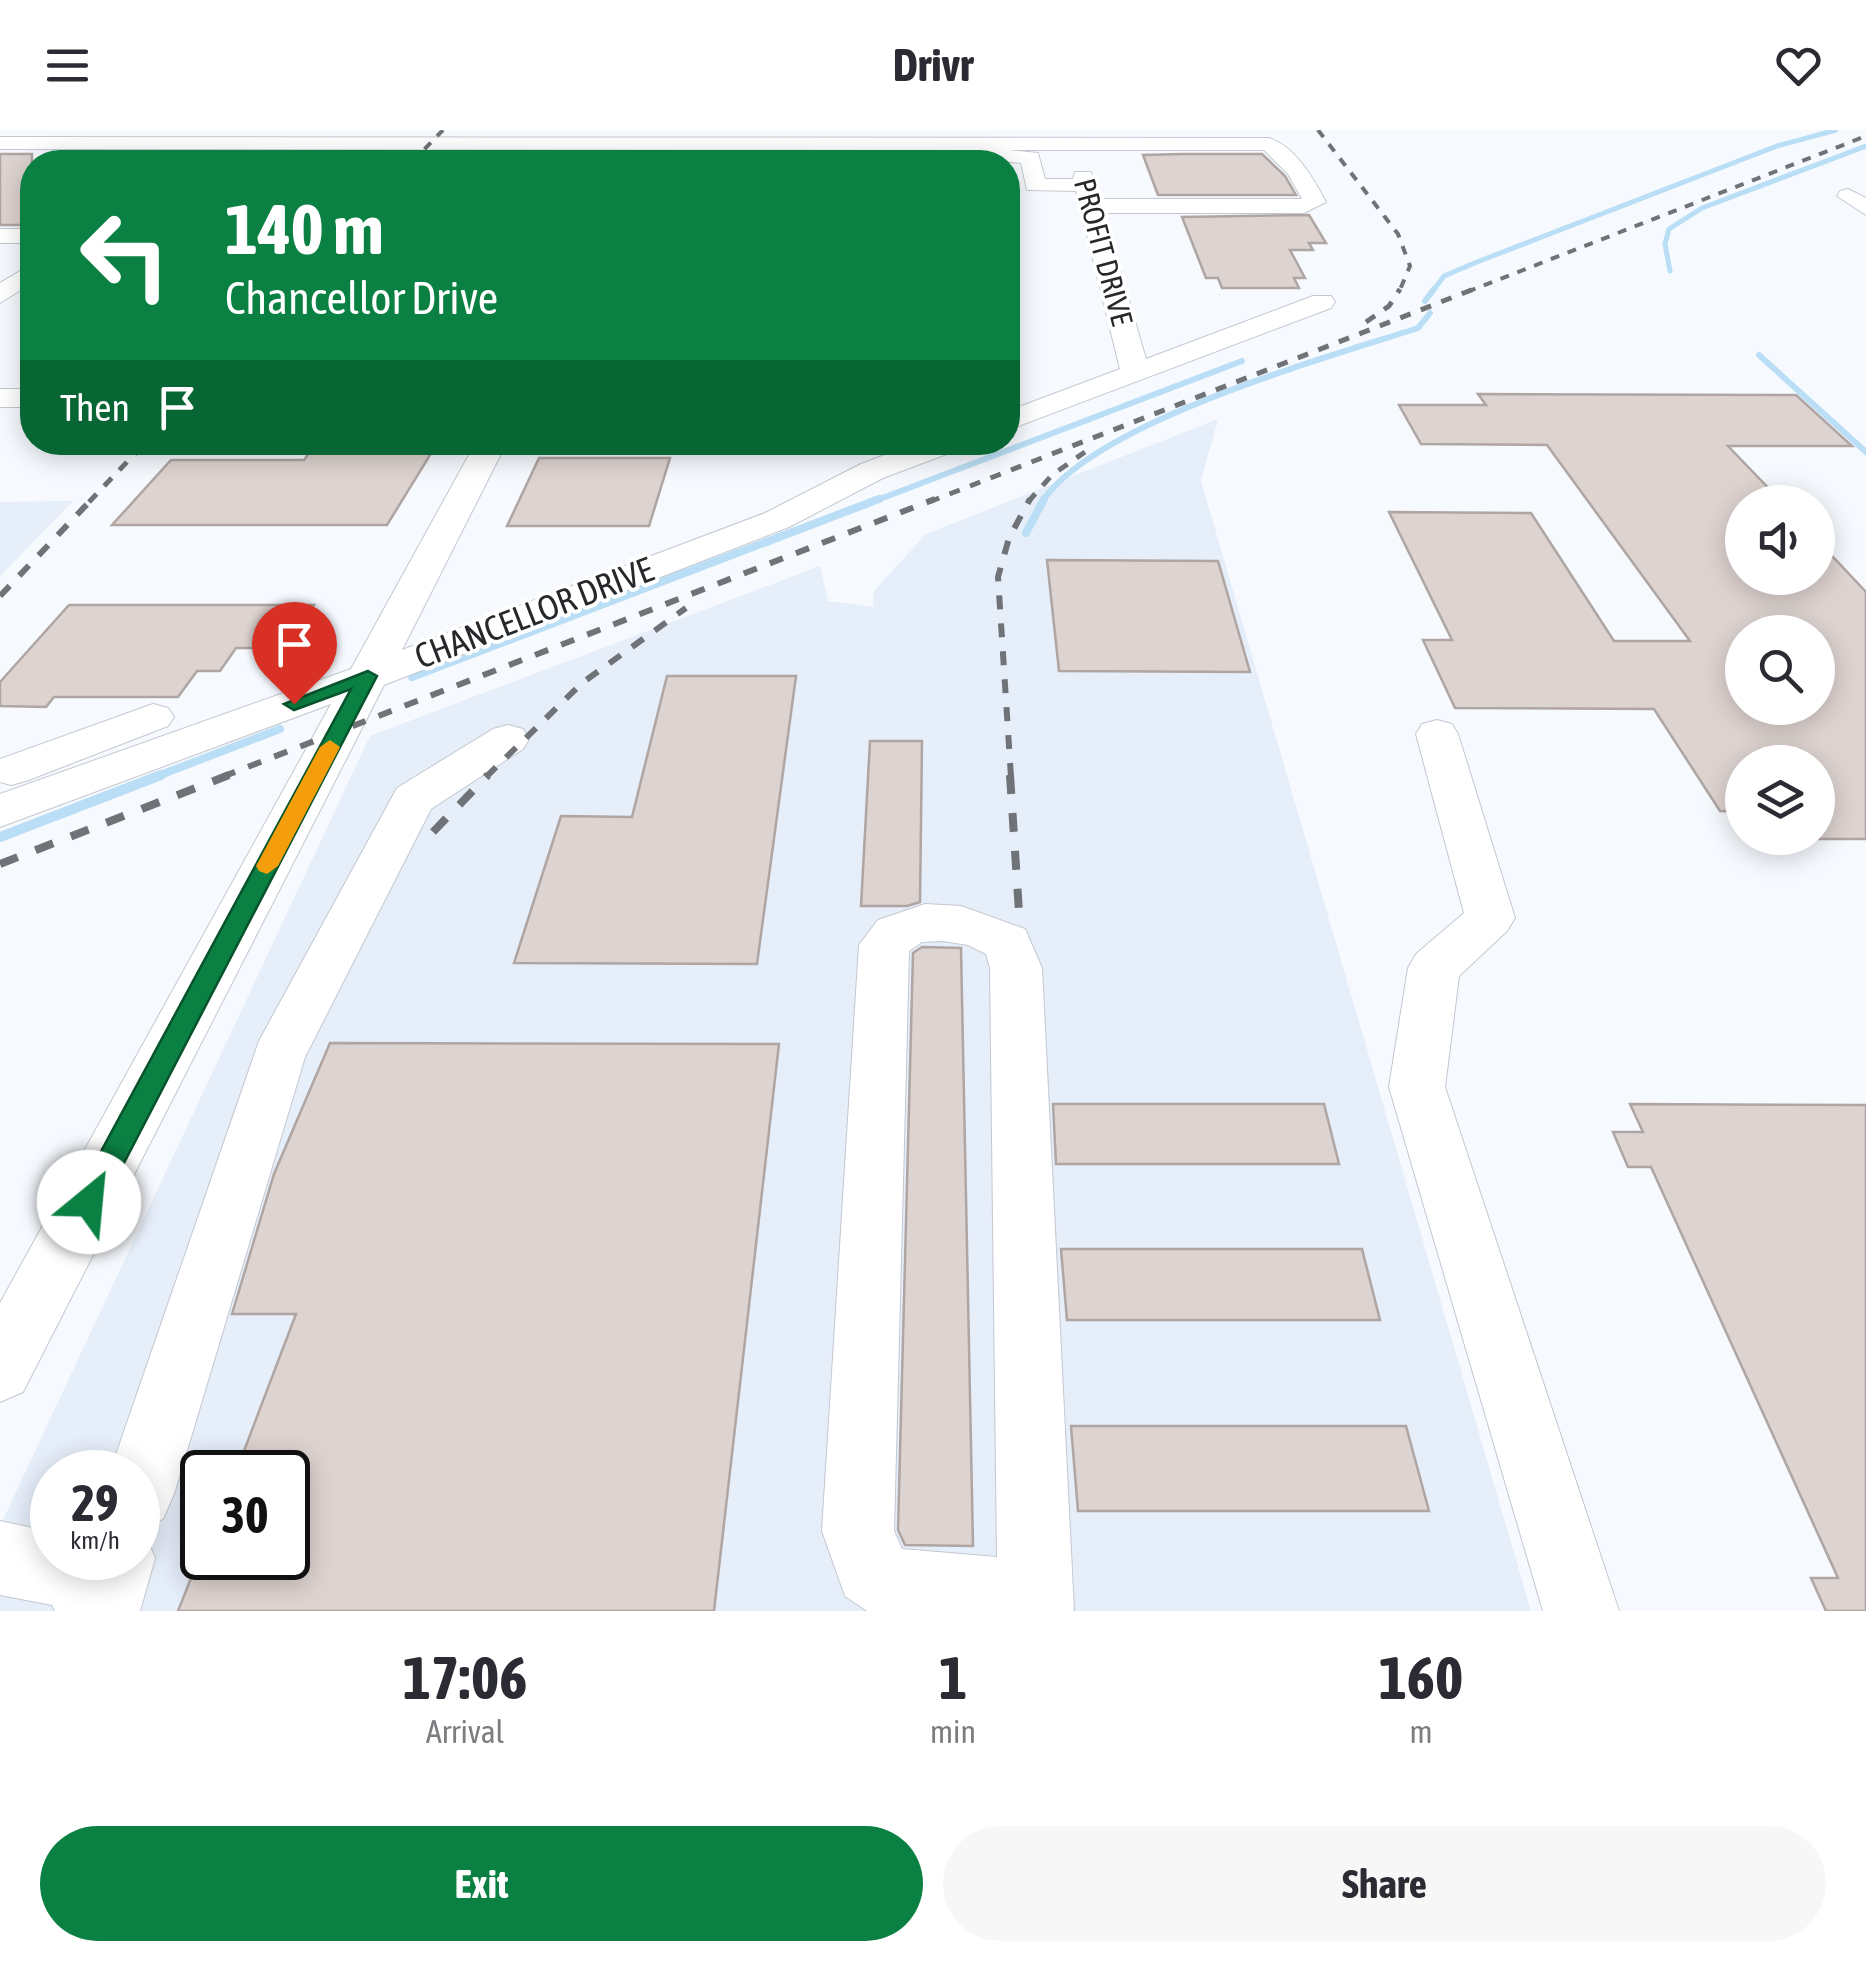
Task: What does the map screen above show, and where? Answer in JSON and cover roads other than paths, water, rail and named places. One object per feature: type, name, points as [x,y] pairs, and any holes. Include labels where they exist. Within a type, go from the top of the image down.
[{"type":"street","points":[[199,137],[226,130]]},
{"type":"street","points":[[245,143],[263,130]]},
{"type":"street","points":[[557,132],[628,130]]},
{"type":"street","points":[[618,150],[650,145],[863,144],[1171,130]]},
{"type":"street","points":[[1020,157],[1032,157],[1035,185],[1088,195],[1304,206],[1315,202],[1299,170],[1269,144],[1072,135]]},
{"type":"street","name":"PROFIT DRIVE","points":[[1072,135],[1136,374]]},
{"type":"street","points":[[4,136],[92,143],[199,137],[349,150]]},
{"type":"street","points":[[389,150],[397,143],[538,150]]},
{"type":"street","points":[[862,150],[863,144]]},
{"type":"street","points":[[1020,417],[1322,302]]},
{"type":"street","points":[[0,1369],[485,455]]},
{"type":"street","name":"CHANCELLOR DRIVE","points":[[12,785],[368,676],[777,520],[872,470],[913,455]]},
{"type":"street","points":[[12,785],[153,717]]},
{"type":"street","points":[[1437,734],[1490,918],[1434,968],[1417,1086],[1581,1611]]},
{"type":"street","points":[[152,1450],[278,1057],[412,799],[508,739]]},
{"type":"street","points":[[910,924],[986,929],[1008,942],[1016,968],[1036,1603],[918,1589],[880,1579],[864,1558],[858,1531],[884,945],[893,932],[910,924]]},
{"type":"street","points":[[0,1558],[74,1574],[101,1611]]},
{"type":"street","points":[[101,1611],[111,1580]]},
{"type":"waterway","points":[[1432,292],[1444,276],[1477,262],[1777,146],[1836,130]]},
{"type":"waterway","points":[[1670,271],[1665,244],[1669,229],[1702,208],[1866,146]]},
{"type":"waterway","points":[[1425,301],[1434,289]]},
{"type":"waterway","points":[[1043,501],[1069,473],[1110,445],[1160,420],[1272,375],[1418,328],[1430,313]]},
{"type":"waterway","points":[[1759,355],[1866,452]]},
{"type":"waterway","points":[[1020,446],[1242,361]]},
{"type":"waterway","points":[[872,502],[995,455]]},
{"type":"waterway","points":[[412,677],[879,499]]},
{"type":"waterway","points":[[1026,533],[1043,501]]},
{"type":"waterway","points":[[155,777],[280,729]]},
{"type":"waterway","points":[[0,837],[161,775]]},
{"type":"railway","points":[[424,150],[443,130]]},
{"type":"railway","points":[[1318,130],[1398,234],[1410,266],[1399,292]]},
{"type":"railway","points":[[1467,292],[1866,136]]},
{"type":"railway","points":[[1366,322],[1389,306],[1400,289]]},
{"type":"railway","points":[[929,502],[1474,289]]},
{"type":"railway","points":[[1029,501],[1052,475],[1085,452]]},
{"type":"railway","points":[[89,502],[134,455]]},
{"type":"railway","points":[[0,596],[92,499]]},
{"type":"railway","points":[[222,777],[935,499]]},
{"type":"railway","points":[[1011,777],[998,577],[1009,538],[1029,501]]},
{"type":"railway","points":[[487,776],[582,683],[686,608]]},
{"type":"railway","points":[[0,864],[229,775]]},
{"type":"railway","points":[[1010,775],[1019,912]]},
{"type":"railway","points":[[433,832],[487,776]]}]
